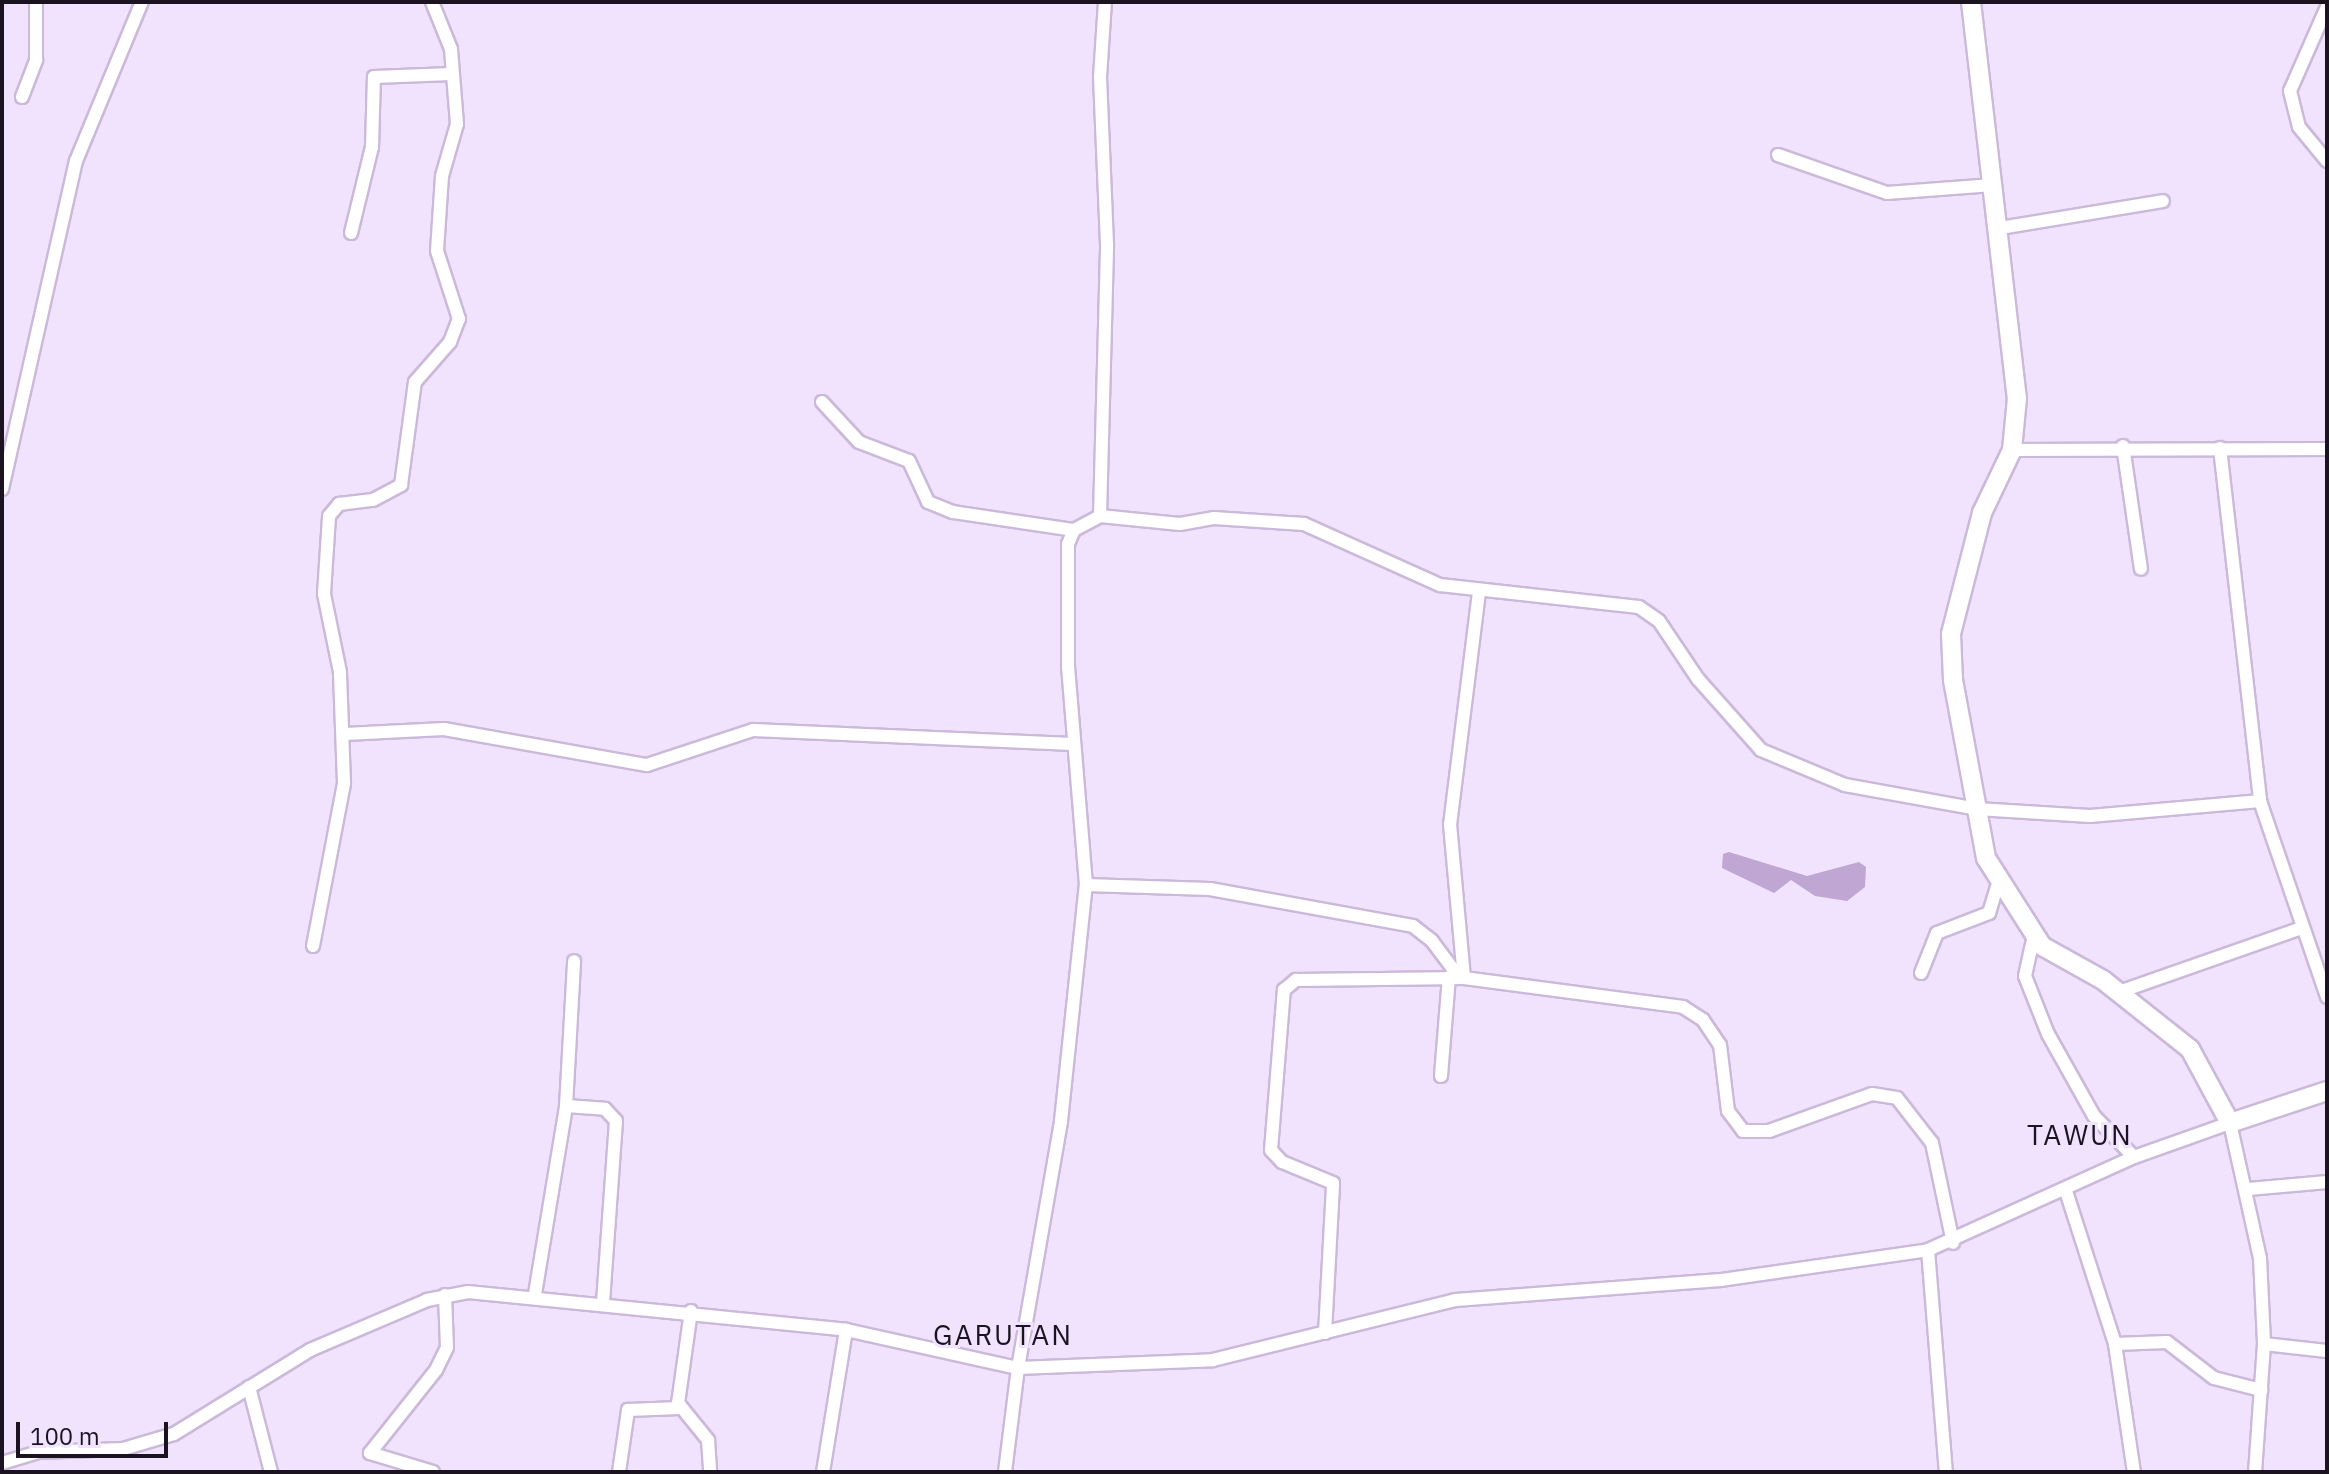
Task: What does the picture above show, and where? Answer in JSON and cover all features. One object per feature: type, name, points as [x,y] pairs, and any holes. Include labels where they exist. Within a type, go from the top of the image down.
[{"type":"street","points":[[22,97],[36,60],[36,2]]},
{"type":"street","points":[[2,489],[7,454],[76,161],[142,2]]},
{"type":"street","points":[[313,946],[338,831],[345,734],[340,672],[324,594],[326,527],[335,507],[373,500],[401,485],[415,382],[456,331],[458,309],[437,251],[442,176],[457,124],[451,49],[432,2]]},
{"type":"street","points":[[1100,516],[1105,2]]},
{"type":"street","points":[[1971,2],[2016,348],[2012,450],[1982,513],[1951,634],[1953,680],[1986,858],[1998,884],[2053,956],[2119,992],[2190,1049],[2230,1123],[2249,1189],[2260,1258],[2264,1344],[2255,1472]]},
{"type":"street","points":[[2327,7],[2290,91],[2299,127],[2327,161]]},
{"type":"street","points":[[351,233],[372,147],[374,77],[451,74]]},
{"type":"street","points":[[1778,155],[1887,193],[1993,185]]},
{"type":"street","points":[[2000,228],[2163,201]]},
{"type":"street","points":[[822,402],[859,442],[909,461],[928,502],[953,512],[1074,530],[1100,516],[1319,527],[1409,574],[1479,592],[1651,612],[1698,679],[1772,757],[1845,785],[1977,809],[2090,816],[2260,801]]},
{"type":"street","points":[[2012,450],[2123,446],[2327,449]]},
{"type":"street","points":[[2123,446],[2141,569]]},
{"type":"street","points":[[2220,448],[2260,801],[2327,997]]},
{"type":"street","points":[[1005,1472],[1018,1368],[1061,1121],[1086,885],[1073,744],[1066,596],[1074,530]]},
{"type":"street","points":[[1441,1076],[1457,977],[1450,825],[1479,592]]},
{"type":"street","points":[[345,734],[444,729],[647,765],[753,730],[1073,744]]},
{"type":"street","points":[[1921,973],[1937,933],[1989,913],[1998,884]]},
{"type":"street","points":[[1086,885],[1253,895],[1413,926],[1457,977]]},
{"type":"street","points":[[2119,992],[2302,928]]},
{"type":"street","points":[[2034,935],[2025,976],[2048,1034],[2094,1116],[2134,1157]]},
{"type":"street","points":[[535,1294],[566,1106],[574,961]]},
{"type":"street","points":[[1325,1333],[1333,1183],[1277,1160],[1271,1150],[1284,990],[1302,979],[1457,977],[1695,1012],[1720,1045],[1728,1111],[1743,1131],[1769,1131],[1860,1097],[1891,1094],[1932,1143],[1953,1243]]},
{"type":"street","points":[[2,1463],[38,1452],[146,1444],[196,1424],[310,1350],[445,1295],[535,1294],[691,1311],[771,1326],[846,1330],[1018,1368],[1213,1360],[1455,1300],[1721,1280],[1928,1250],[1953,1243],[2134,1157],[2327,1091]]},
{"type":"street","points":[[566,1106],[605,1109],[616,1121],[603,1302]]},
{"type":"street","points":[[2249,1189],[2327,1182]]},
{"type":"street","points":[[2066,1191],[2115,1344],[2134,1472]]},
{"type":"street","points":[[1928,1250],[1946,1472]]},
{"type":"street","points":[[433,1472],[370,1453],[436,1370],[447,1347],[445,1295]]},
{"type":"street","points":[[691,1311],[679,1408],[708,1440],[710,1472]]},
{"type":"street","points":[[823,1472],[846,1330]]},
{"type":"street","points":[[2115,1344],[2167,1342],[2214,1378],[2261,1390]]},
{"type":"street","points":[[2264,1344],[2327,1351]]},
{"type":"street","points":[[249,1387],[271,1472]]},
{"type":"street","points":[[619,1472],[628,1410],[679,1408]]},
{"type":"shaded area","points":[[1729,852],[1807,876],[1859,862],[1866,867],[1865,887],[1847,901],[1815,896],[1791,880],[1774,893],[1722,868],[1723,854]]},
{"type":"district","name":"TAWUN","points":[[2080,1135]]},
{"type":"district","name":"GARUTAN","points":[[1003,1335]]}]
